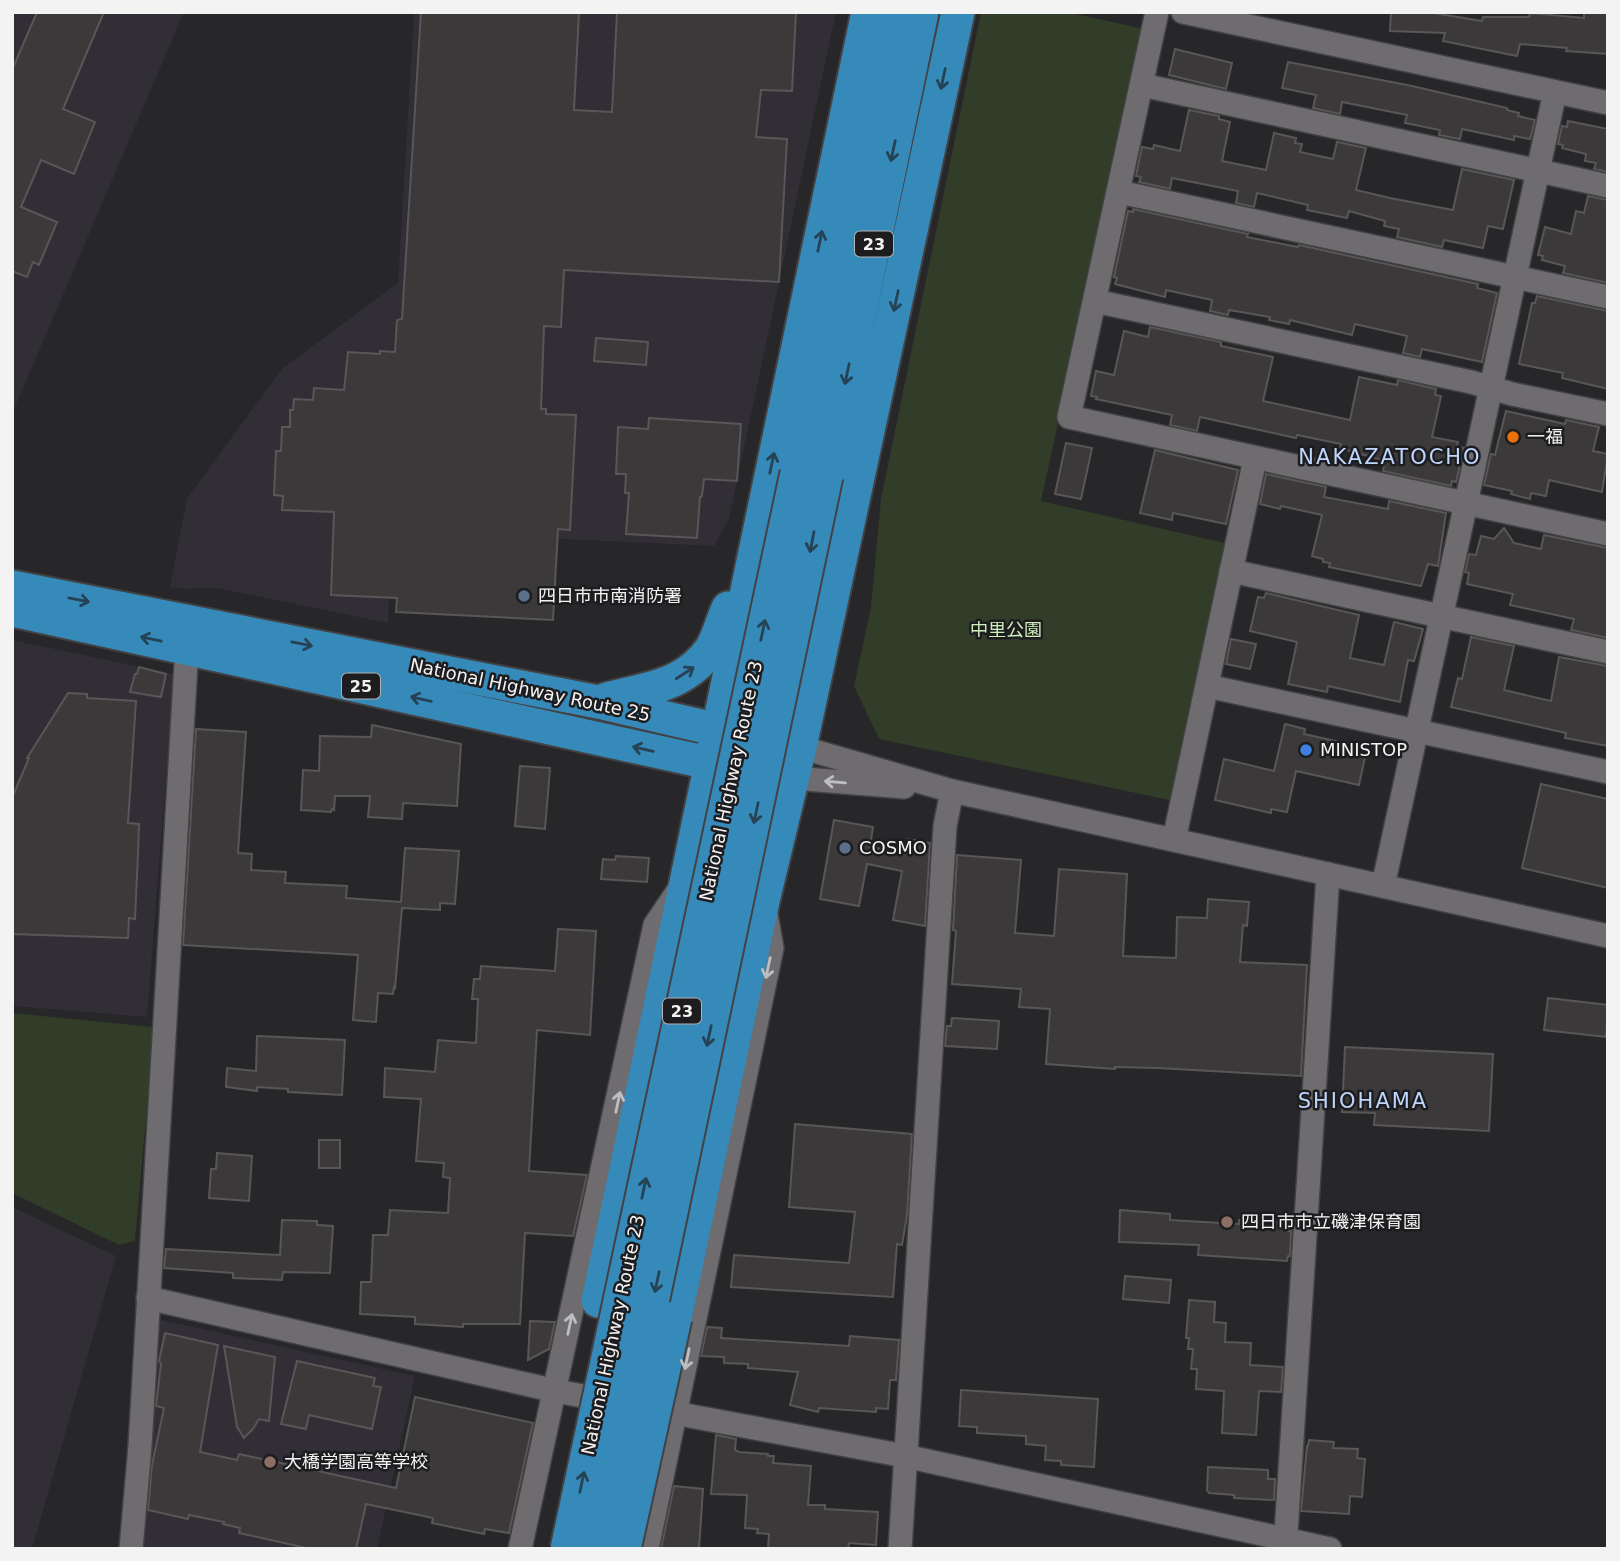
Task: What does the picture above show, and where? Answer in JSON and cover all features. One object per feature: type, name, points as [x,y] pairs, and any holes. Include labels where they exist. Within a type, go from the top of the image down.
[{"type":"highway","points":[[709,764],[719,731],[748,578],[868,12]]},
{"type":"highway","name":"National Highway Route 23","points":[[600,1549],[811,474],[892,12]]},
{"type":"highway","name":"National Highway Route 23","points":[[568,1549],[811,474],[922,12]]},
{"type":"highway","points":[[624,1549],[676,1318],[763,901],[797,763],[958,12]]},
{"type":"highway","points":[[598,702],[656,689],[690,671],[712,648],[727,608],[748,578]]},
{"type":"highway","name":"National Highway Route 25","points":[[12,587],[598,702],[719,731],[797,763]]},
{"type":"highway","name":"National Highway Route 25","points":[[12,610],[187,646],[709,764],[797,763]]},
{"type":"highway","name":"23","points":[[545,1549],[689,873],[709,764]]},
{"type":"street","points":[[1157,12],[1069,417],[1608,534]]},
{"type":"street","points":[[1183,12],[1608,103]]},
{"type":"street","points":[[1142,85],[1608,186]]},
{"type":"street","points":[[1383,886],[1555,92]]},
{"type":"street","points":[[1119,192],[1608,297]]},
{"type":"street","points":[[1095,301],[1608,414]]},
{"type":"street","points":[[1174,840],[1255,459]]},
{"type":"street","points":[[1231,571],[1608,653]]},
{"type":"street","points":[[131,1549],[140,1446],[187,646]]},
{"type":"street","points":[[1207,686],[1608,772]]},
{"type":"street","points":[[797,763],[952,791]]},
{"type":"street","points":[[797,763],[952,791],[1608,936]]},
{"type":"street","points":[[900,1549],[945,826],[952,791]]},
{"type":"street","points":[[520,1549],[655,925],[689,873]]},
{"type":"street","points":[[1285,1544],[1328,874]]},
{"type":"street","points":[[647,1549],[772,948],[763,901]]},
{"type":"street","points":[[148,1298],[556,1391],[905,1456],[1285,1544],[1330,1549]]},
{"type":"shaded area","points":[[12,12],[184,12],[12,414]]},
{"type":"shaded area","points":[[414,12],[836,12],[729,519],[714,546],[392,531],[388,623],[217,588],[170,587],[187,498],[283,368],[398,283]]},
{"type":"shaded area","points":[[12,640],[174,674],[147,1017],[12,1006]]},
{"type":"shaded area","points":[[12,1207],[116,1256],[32,1549],[12,1549]]},
{"type":"shaded area","name":"大橋学園高等学校","points":[[157,1319],[415,1376],[377,1549],[140,1549]]},
{"type":"green space","name":"中里公園","points":[[981,12],[1067,12],[1144,29],[1041,501],[1229,544],[1174,801],[879,739],[854,686],[871,607],[881,499]]},
{"type":"green space","points":[[12,1013],[154,1027],[135,1241],[119,1245],[12,1193]]},
{"type":"building","points":[[37,12],[104,12],[63,109],[95,122],[74,174],[41,160],[21,207],[57,222],[39,265],[33,262],[27,277],[12,271],[12,70]]},
{"type":"building","points":[[421,12],[579,12],[574,110],[612,112],[617,12],[796,12],[792,91],[761,90],[756,137],[787,139],[779,282],[564,270],[561,327],[544,326],[541,409],[546,409],[546,414],[576,415],[570,530],[558,529],[553,620],[396,612],[397,598],[331,595],[334,512],[282,510],[283,496],[274,495],[276,451],[281,451],[282,427],[290,427],[290,410],[293,410],[294,399],[313,400],[314,388],[344,390],[348,352],[395,352],[397,320],[402,319]]},
{"type":"building","points":[[1391,12],[1427,12],[1482,21],[1483,17],[1529,17],[1530,13],[1584,18],[1584,12],[1608,12],[1608,54],[1520,44],[1517,56],[1443,41],[1445,33],[1390,31]]},
{"type":"building","points":[[1175,49],[1232,63],[1226,89],[1169,75]]},
{"type":"building","points":[[1288,62],[1507,108],[1519,113],[1518,116],[1535,120],[1530,139],[1514,136],[1514,140],[1462,129],[1460,139],[1439,135],[1440,130],[1405,123],[1407,115],[1342,102],[1340,114],[1313,108],[1316,95],[1282,88]]},
{"type":"building","points":[[1189,110],[1219,116],[1219,119],[1230,122],[1222,161],[1266,170],[1274,133],[1296,138],[1295,143],[1302,144],[1300,152],[1333,159],[1337,142],[1366,148],[1356,190],[1390,198],[1453,210],[1462,169],[1514,180],[1503,229],[1488,226],[1483,248],[1444,240],[1442,247],[1397,237],[1399,229],[1384,226],[1385,221],[1349,211],[1347,218],[1307,210],[1308,205],[1257,193],[1254,207],[1236,203],[1238,191],[1172,178],[1170,189],[1139,182],[1141,177],[1136,176],[1142,147],[1153,149],[1154,145],[1180,151]]},
{"type":"building","points":[[1568,121],[1608,129],[1608,172],[1594,169],[1596,163],[1585,161],[1586,154],[1562,148],[1563,145],[1558,144],[1562,126],[1567,127]]},
{"type":"building","points":[[1588,196],[1608,200],[1608,283],[1563,273],[1565,266],[1542,260],[1543,256],[1538,255],[1545,227],[1571,234],[1576,211],[1584,213]]},
{"type":"building","points":[[1133,209],[1248,234],[1247,237],[1298,247],[1299,245],[1478,284],[1477,288],[1497,293],[1482,362],[1422,349],[1420,357],[1403,353],[1407,336],[1355,324],[1352,335],[1290,320],[1289,324],[1269,320],[1270,317],[1229,310],[1228,315],[1210,311],[1212,300],[1166,290],[1165,297],[1115,284],[1117,278],[1114,277],[1128,211],[1133,212]]},
{"type":"building","points":[[1537,296],[1608,311],[1608,389],[1562,378],[1563,373],[1519,364],[1532,303],[1535,303]]},
{"type":"building","points":[[1150,327],[1221,342],[1221,346],[1273,357],[1263,401],[1350,420],[1359,377],[1397,385],[1398,380],[1436,389],[1435,395],[1441,396],[1432,437],[1458,442],[1457,446],[1464,448],[1456,482],[1452,481],[1451,486],[1383,471],[1385,461],[1340,448],[1341,444],[1297,435],[1296,438],[1200,417],[1197,431],[1170,425],[1172,415],[1091,396],[1096,371],[1114,375],[1124,331],[1148,337]]},
{"type":"building","points":[[596,338],[648,342],[646,365],[594,361]]},
{"type":"building","points":[[1506,411],[1565,424],[1566,420],[1599,427],[1593,451],[1608,454],[1602,492],[1549,480],[1546,496],[1531,493],[1530,499],[1511,494],[1512,491],[1484,485],[1491,454],[1495,455]]},
{"type":"building","points":[[649,418],[741,424],[737,481],[704,479],[697,538],[626,534],[629,493],[625,493],[626,474],[616,474],[618,427],[648,429]]},
{"type":"building","points":[[1066,443],[1092,448],[1081,499],[1055,494]]},
{"type":"building","points":[[1155,450],[1238,470],[1226,524],[1173,513],[1172,520],[1140,513]]},
{"type":"building","points":[[1266,474],[1326,487],[1324,497],[1388,509],[1389,501],[1446,513],[1438,566],[1428,564],[1421,586],[1329,567],[1330,563],[1312,556],[1322,515],[1260,504]]},
{"type":"building","points":[[1504,528],[1514,543],[1541,549],[1544,535],[1608,548],[1608,638],[1571,630],[1574,619],[1510,605],[1513,594],[1467,584],[1469,573],[1465,572],[1469,554],[1476,555],[1481,536],[1494,539]]},
{"type":"building","points":[[1266,593],[1359,615],[1350,658],[1384,665],[1394,622],[1423,629],[1414,661],[1408,660],[1400,702],[1328,686],[1327,692],[1288,684],[1297,642],[1250,631],[1258,597],[1264,598]]},
{"type":"building","points":[[1471,637],[1514,646],[1504,690],[1551,701],[1559,657],[1608,666],[1608,746],[1565,738],[1566,733],[1451,707],[1458,678],[1462,679]]},
{"type":"building","points":[[1231,639],[1256,644],[1250,669],[1226,664]]},
{"type":"building","points":[[139,667],[166,674],[161,697],[130,692]]},
{"type":"building","points":[[68,693],[87,694],[87,698],[136,701],[128,823],[139,824],[138,854],[135,919],[129,918],[128,938],[12,934],[12,798],[27,758]]},
{"type":"building","points":[[1285,724],[1305,729],[1304,734],[1367,748],[1359,785],[1296,771],[1287,812],[1271,809],[1271,813],[1215,800],[1224,759],[1274,771]]},
{"type":"building","points":[[372,725],[461,744],[457,806],[403,803],[402,819],[368,817],[370,796],[335,796],[334,810],[331,812],[301,810],[303,770],[319,771],[320,736],[371,737]]},
{"type":"building","points":[[196,729],[246,732],[238,853],[252,854],[251,870],[286,872],[285,883],[347,886],[346,898],[401,902],[405,848],[459,851],[455,904],[440,903],[440,910],[402,908],[395,988],[393,994],[378,993],[376,1022],[353,1020],[358,955],[183,945]]},
{"type":"building","points":[[520,766],[550,768],[545,829],[515,826]]},
{"type":"building","points":[[1541,784],[1608,799],[1608,888],[1522,868]]},
{"type":"building","points":[[834,820],[873,827],[870,847],[906,853],[908,839],[930,843],[925,926],[893,920],[902,871],[867,864],[859,906],[820,899]]},
{"type":"building","points":[[957,855],[1021,860],[1015,933],[1054,936],[1059,869],[1127,874],[1123,956],[1176,958],[1177,917],[1207,918],[1208,899],[1249,902],[1247,926],[1243,925],[1240,962],[1307,965],[1301,1076],[1046,1064],[1050,1009],[1019,1007],[1021,989],[952,984]]},
{"type":"building","points":[[616,856],[649,858],[647,882],[601,879],[603,859],[615,860]]},
{"type":"building","points":[[558,929],[596,931],[590,1035],[537,1030],[529,1171],[587,1175],[573,1236],[525,1233],[520,1324],[463,1324],[463,1327],[415,1324],[415,1317],[360,1314],[361,1282],[371,1282],[373,1235],[388,1235],[390,1210],[448,1213],[450,1178],[443,1177],[444,1163],[416,1161],[421,1099],[384,1097],[385,1068],[435,1072],[438,1040],[476,1043],[478,999],[472,999],[474,979],[480,979],[481,966],[555,971]]},
{"type":"building","points":[[1548,998],[1608,1005],[1606,1037],[1544,1030]]},
{"type":"building","points":[[952,1018],[999,1021],[997,1049],[945,1046],[947,1026],[951,1026]]},
{"type":"building","points":[[257,1036],[345,1040],[342,1095],[288,1092],[288,1089],[257,1087],[257,1091],[226,1087],[227,1068],[256,1071]]},
{"type":"building","points":[[1345,1047],[1493,1054],[1489,1131],[1374,1125],[1375,1113],[1342,1112]]},
{"type":"building","points":[[795,1124],[912,1134],[907,1215],[902,1245],[897,1244],[893,1297],[731,1287],[734,1255],[849,1263],[855,1212],[789,1207]]},
{"type":"building","points":[[319,1140],[340,1140],[340,1168],[319,1168]]},
{"type":"building","points":[[217,1153],[252,1156],[249,1201],[209,1198],[211,1169],[216,1169]]},
{"type":"building","points":[[1120,1210],[1170,1214],[1170,1220],[1239,1224],[1239,1220],[1288,1223],[1288,1231],[1291,1231],[1290,1256],[1287,1261],[1198,1255],[1199,1245],[1119,1242]]},
{"type":"building","points":[[282,1220],[317,1221],[317,1225],[333,1226],[330,1273],[283,1272],[282,1280],[233,1278],[233,1273],[164,1268],[166,1249],[280,1255]]},
{"type":"building","points":[[1125,1276],[1171,1280],[1169,1303],[1123,1299]]},
{"type":"building","points":[[1189,1300],[1215,1302],[1214,1322],[1226,1323],[1225,1342],[1251,1343],[1250,1365],[1283,1367],[1281,1392],[1259,1391],[1256,1435],[1222,1433],[1224,1391],[1196,1389],[1197,1369],[1191,1369],[1193,1349],[1188,1349],[1189,1338],[1186,1338]]},
{"type":"building","points":[[530,1321],[555,1322],[549,1349],[528,1360]]},
{"type":"building","points":[[707,1327],[722,1328],[721,1338],[849,1346],[850,1336],[899,1340],[896,1380],[890,1380],[888,1409],[876,1408],[876,1412],[819,1408],[818,1412],[790,1405],[798,1372],[748,1368],[748,1364],[724,1363],[724,1357],[701,1356]]},
{"type":"building","points":[[165,1333],[218,1345],[200,1452],[237,1460],[239,1454],[396,1488],[415,1397],[533,1423],[509,1533],[485,1529],[484,1534],[432,1523],[433,1518],[366,1504],[356,1549],[311,1549],[239,1533],[240,1528],[223,1524],[224,1522],[189,1515],[188,1519],[148,1510],[152,1465],[164,1408],[156,1406],[161,1364],[159,1361]]},
{"type":"building","points":[[224,1346],[275,1357],[269,1421],[259,1419],[244,1438],[237,1427]]},
{"type":"building","points":[[297,1361],[375,1378],[373,1386],[381,1387],[372,1429],[309,1415],[306,1429],[281,1424]]},
{"type":"building","points":[[961,1390],[1098,1399],[1094,1467],[1061,1465],[1061,1461],[1045,1460],[1046,1446],[1026,1444],[1026,1436],[977,1433],[977,1427],[959,1426]]},
{"type":"building","points":[[716,1435],[736,1439],[735,1450],[739,1452],[768,1454],[774,1456],[773,1463],[811,1466],[808,1505],[825,1505],[825,1509],[878,1512],[876,1545],[849,1543],[848,1549],[768,1549],[769,1534],[757,1533],[758,1529],[745,1528],[747,1495],[711,1494]]},
{"type":"building","points":[[1309,1440],[1334,1442],[1333,1448],[1358,1449],[1357,1458],[1365,1459],[1362,1497],[1350,1496],[1349,1514],[1301,1511]]},
{"type":"building","points":[[1208,1467],[1268,1470],[1268,1479],[1275,1479],[1274,1500],[1234,1498],[1234,1495],[1209,1493]]},
{"type":"building","points":[[674,1486],[703,1489],[699,1549],[661,1549]]},
{"type":"place","name":"一福","points":[[1513,437]]},
{"type":"place","name":"四日市市南消防署","points":[[524,596]]},
{"type":"place","name":"MINISTOP","points":[[1306,750]]},
{"type":"place","name":"COSMO","points":[[845,848]]},
{"type":"place","name":"四日市市立磯津保育園","points":[[1227,1222]]},
{"type":"place","name":"大橋学園高等学校","points":[[270,1462]]},
{"type":"district","name":"NAKAZATOCHO","points":[[1390,457]]},
{"type":"district","name":"SHIOHAMA","points":[[1363,1101]]}]
